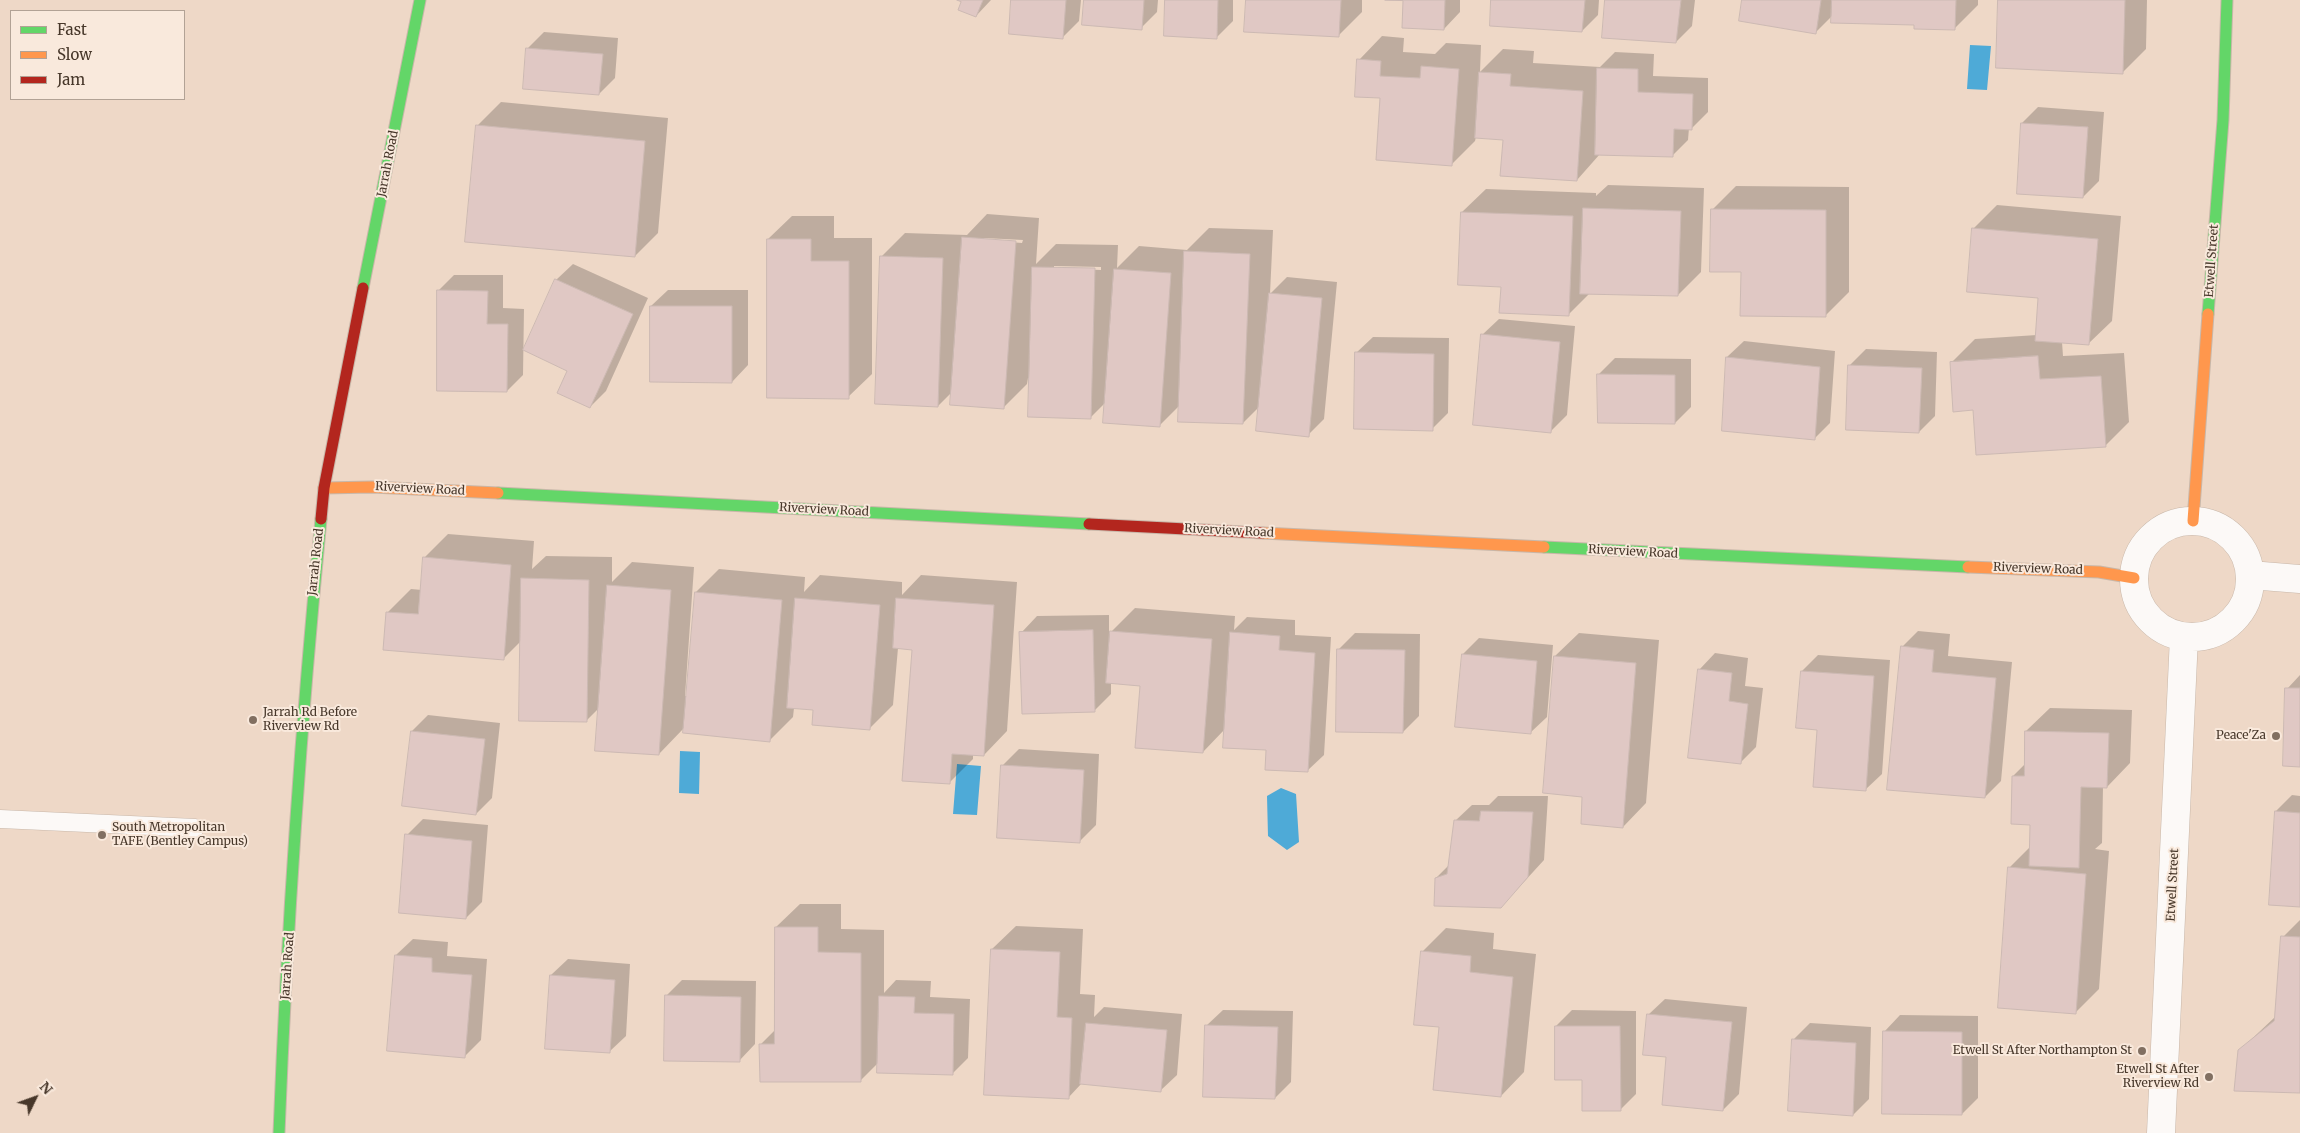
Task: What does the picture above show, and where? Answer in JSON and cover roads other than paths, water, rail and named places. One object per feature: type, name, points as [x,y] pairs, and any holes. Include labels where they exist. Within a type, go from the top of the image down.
[{"type":"street","name":"Jarrah Road","points":[[279,1133],[309,640],[324,488],[420,0]]},
{"type":"street","name":"Etwell Street","points":[[2193,521],[2223,120],[2227,0]]},
{"type":"street","name":"Riverview Road","points":[[324,488],[372,487],[1693,555],[2099,572],[2134,578]]},
{"type":"street","points":[[2193,521],[2210,524],[2225,532],[2238,544],[2246,559],[2250,575],[2249,592],[2242,609],[2232,622],[2218,631],[2202,637],[2184,637],[2168,632],[2154,623],[2143,610],[2136,595],[2134,578],[2137,560],[2146,544],[2152,538],[2175,524],[2193,521]]},
{"type":"street","points":[[2250,575],[2300,580]]},
{"type":"street","name":"Etwell Street","points":[[2161,1133],[2184,637]]},
{"type":"lane","points":[[0,819],[195,828]]},
{"type":"water","points":[[1970,45],[1991,46],[1987,90],[1967,89]]},
{"type":"water","points":[[680,751],[700,752],[699,794],[679,793]]},
{"type":"water","points":[[957,764],[981,766],[977,815],[953,814]]},
{"type":"water","points":[[1281,788],[1296,794],[1299,842],[1287,850],[1268,836],[1267,796]]},
{"type":"place","name":"Jarrah Rd Before Riverview Rd","points":[[253,720]]},
{"type":"place","name":"Peace'Za","points":[[2276,736]]},
{"type":"place","name":"South Metropolitan TAFE (Bentley Campus)","points":[[102,835]]},
{"type":"place","name":"Etwell St After Northampton St","points":[[2142,1051]]},
{"type":"place","name":"Etwell St After Riverview Rd","points":[[2209,1077]]}]
